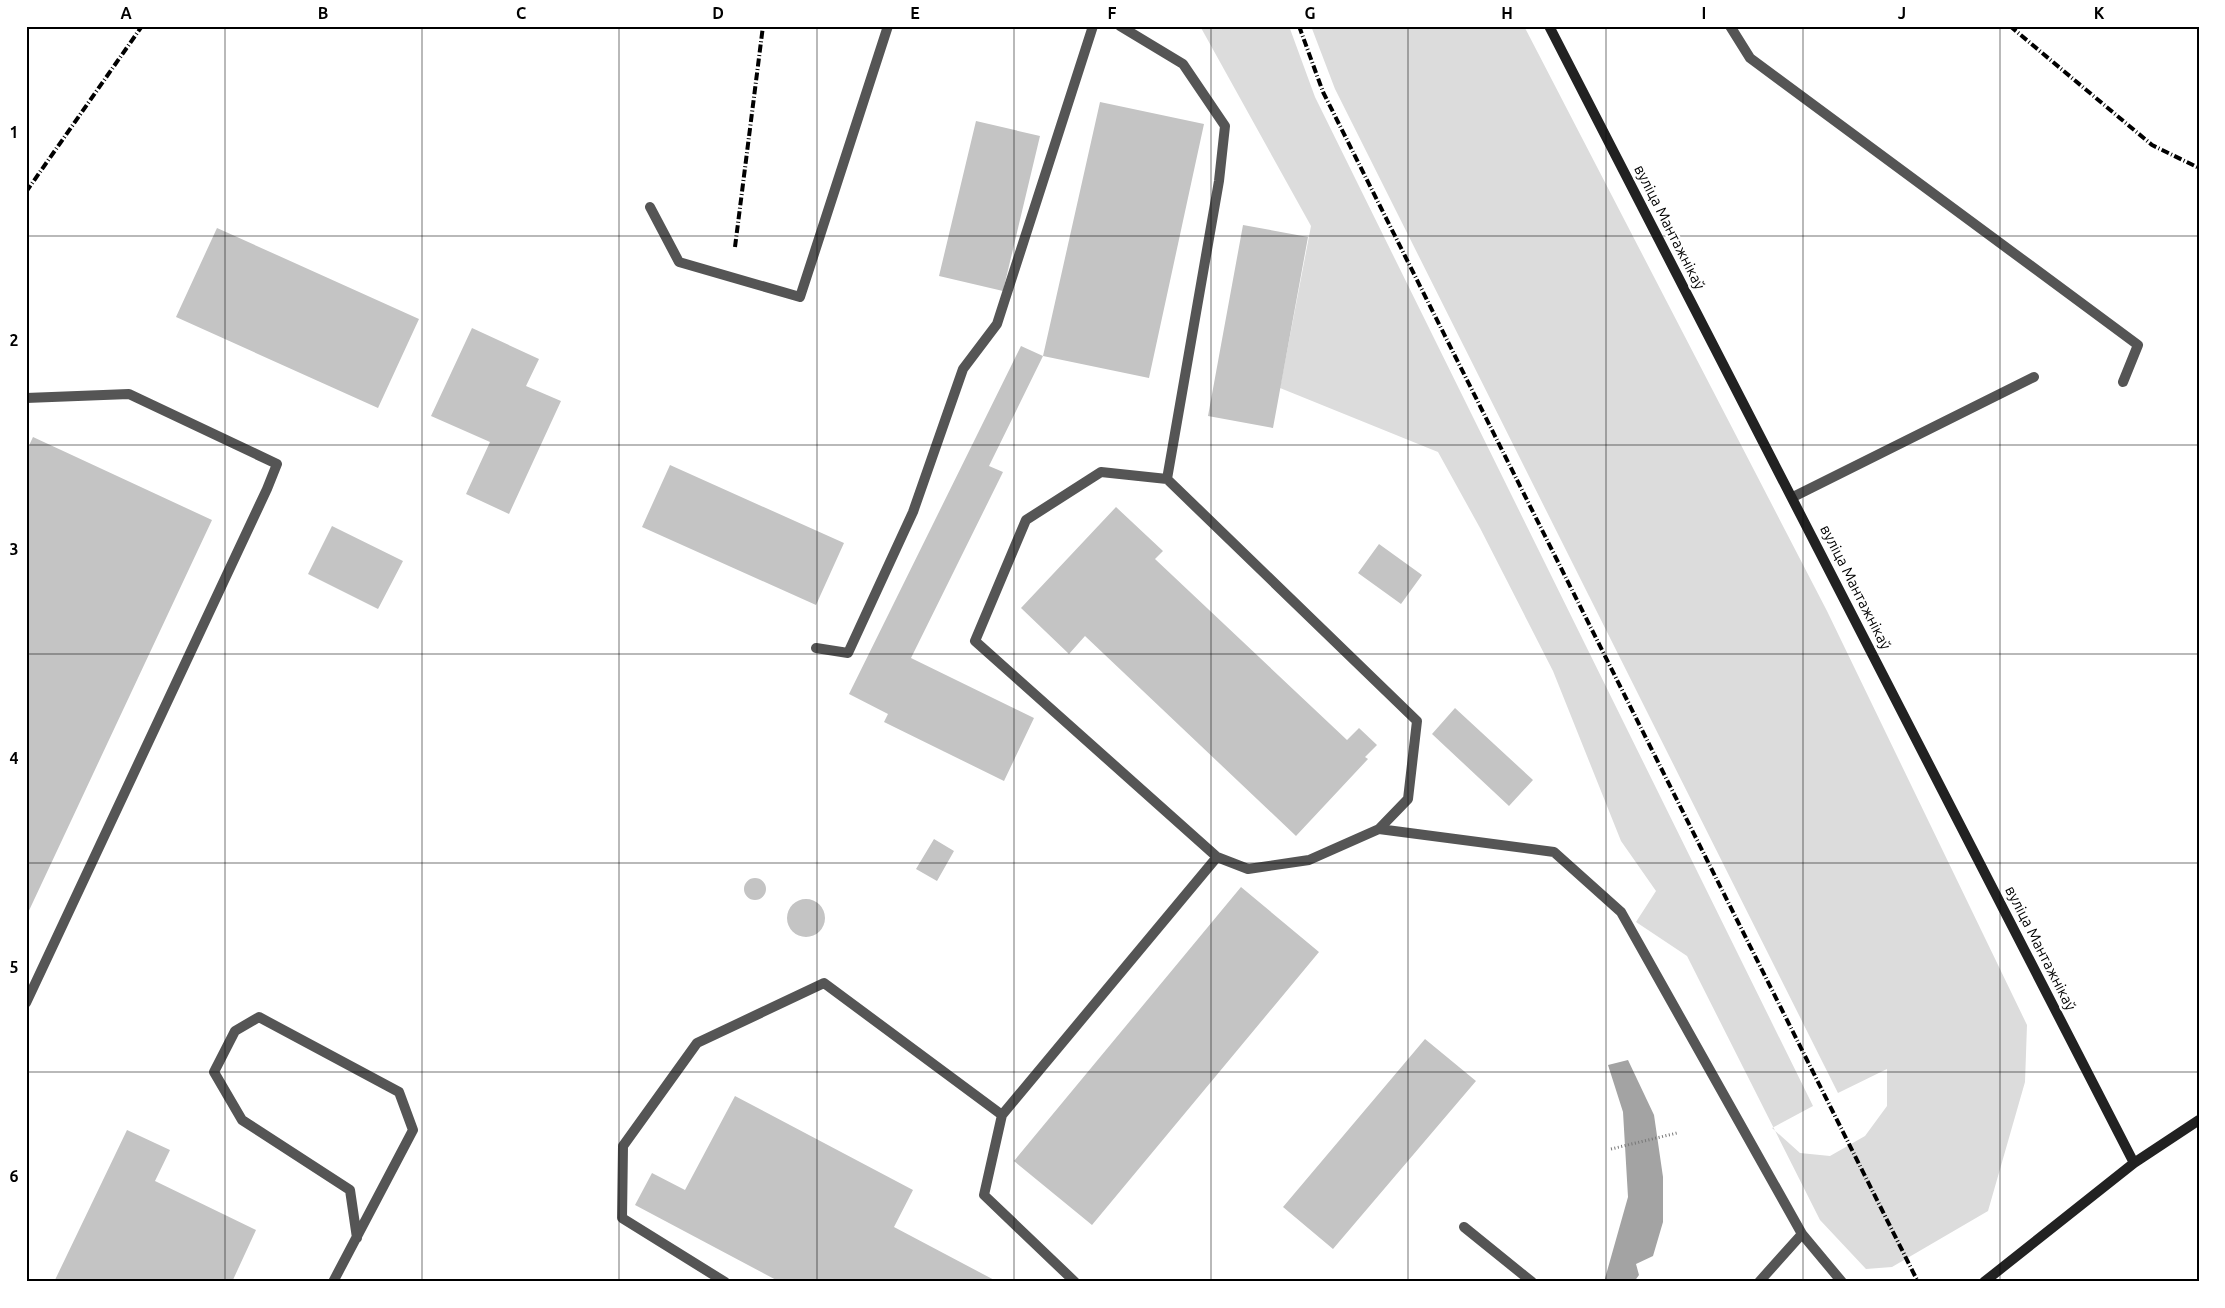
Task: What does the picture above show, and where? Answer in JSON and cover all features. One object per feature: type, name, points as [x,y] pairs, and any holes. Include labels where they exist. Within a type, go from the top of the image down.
[{"type":"main road","name":"вуліца Мантажнікаў","points":[[1549,26],[2134,1163]]},
{"type":"main road","points":[[1984,1282],[2134,1163],[2199,1120]]},
{"type":"lane","points":[[650,207],[679,262],[800,297],[888,26]]},
{"type":"lane","points":[[816,648],[848,653],[913,512],[963,369],[997,324],[1093,26]]},
{"type":"lane","points":[[1120,26],[1183,64],[1225,126],[1219,181],[1167,479]]},
{"type":"lane","points":[[1730,26],[1750,58],[2138,345],[2123,382]]},
{"type":"lane","points":[[1793,497],[2034,378]]},
{"type":"lane","points":[[26,398],[129,394],[277,464],[26,1003]]},
{"type":"lane","points":[[1101,472],[1167,479],[1418,721],[1408,799],[1379,829],[1309,860],[1248,869],[1217,857],[975,641],[1026,520],[1101,472]]},
{"type":"lane","points":[[1379,829],[1554,852],[1621,912],[1802,1234],[1842,1282]]},
{"type":"lane","points":[[1075,1282],[984,1195],[1002,1115],[1217,857]]},
{"type":"lane","points":[[725,1282],[622,1218],[623,1146],[697,1043],[824,983],[1002,1115]]},
{"type":"lane","points":[[333,1282],[357,1238],[413,1130],[399,1092],[259,1017],[235,1030],[214,1072],[242,1120],[350,1190],[357,1238]]},
{"type":"lane","points":[[1464,1227],[1532,1282]]},
{"type":"lane","points":[[1759,1282],[1802,1234]]},
{"type":"path","points":[[1611,1149],[1677,1133]]},
{"type":"shaded area","points":[[1200,26],[1289,26],[1315,97],[1813,1106],[1773,1127],[1687,956],[1636,922],[1656,891],[1621,841],[1553,671],[1480,528],[1438,452],[1280,388],[1311,226]]},
{"type":"shaded area","points":[[1311,26],[1524,26],[1827,611],[2027,1025],[2025,1082],[1988,1211],[1892,1267],[1866,1269],[1820,1220],[1775,1131],[1800,1153],[1830,1156],[1865,1136],[1887,1106],[1887,1069],[1838,1093],[1335,89]]},
{"type":"shaded area","points":[[1628,1060],[1654,1115],[1663,1177],[1663,1222],[1653,1256],[1636,1264],[1639,1275],[1634,1282],[1604,1282],[1628,1197],[1623,1112],[1608,1065]]},
{"type":"building","points":[[1100,102],[1204,124],[1149,378],[1043,356]]},
{"type":"building","points":[[976,121],[1040,136],[1003,291],[939,276]]},
{"type":"building","points":[[1243,225],[1308,237],[1273,428],[1208,416]]},
{"type":"building","points":[[217,228],[419,319],[378,408],[176,317]]},
{"type":"building","points":[[472,328],[539,359],[526,386],[561,401],[509,514],[466,494],[490,442],[431,416]]},
{"type":"building","points":[[1021,346],[1043,356],[989,466],[1003,472],[911,658],[1034,718],[1004,781],[884,722],[888,714],[849,694]]},
{"type":"building","points":[[33,437],[212,520],[26,917],[26,452]]},
{"type":"building","points":[[670,465],[844,543],[816,605],[642,527]]},
{"type":"building","points":[[1116,507],[1163,551],[1155,559],[1347,740],[1359,728],[1377,745],[1365,757],[1368,759],[1296,836],[1085,636],[1069,654],[1021,608]]},
{"type":"building","points":[[332,526],[403,561],[378,609],[308,574]]},
{"type":"building","points":[[1379,544],[1422,575],[1401,604],[1358,573]]},
{"type":"building","points":[[1455,708],[1533,780],[1509,806],[1432,734]]},
{"type":"building","points":[[934,839],[954,851],[937,881],[916,869]]},
{"type":"building","points":[[755,878],[763,881],[766,889],[763,897],[755,900],[747,897],[744,889],[747,881]]},
{"type":"building","points":[[1241,887],[1319,952],[1092,1225],[1014,1161]]},
{"type":"building","points":[[806,899],[819,905],[825,918],[819,931],[806,937],[793,931],[787,918],[793,905]]},
{"type":"building","points":[[1425,1039],[1476,1081],[1333,1249],[1283,1207]]},
{"type":"building","points":[[735,1096],[913,1190],[894,1227],[998,1282],[780,1282],[635,1205],[652,1173],[685,1190]]},
{"type":"building","points":[[127,1130],[170,1150],[155,1181],[256,1230],[232,1282],[54,1282]]},
{"type":"railway","points":[[26,192],[142,26]]},
{"type":"railway","points":[[735,247],[763,26]]},
{"type":"railway","points":[[1299,26],[1323,92],[1918,1282]]},
{"type":"railway","points":[[2010,26],[2152,145],[2199,168]]}]
